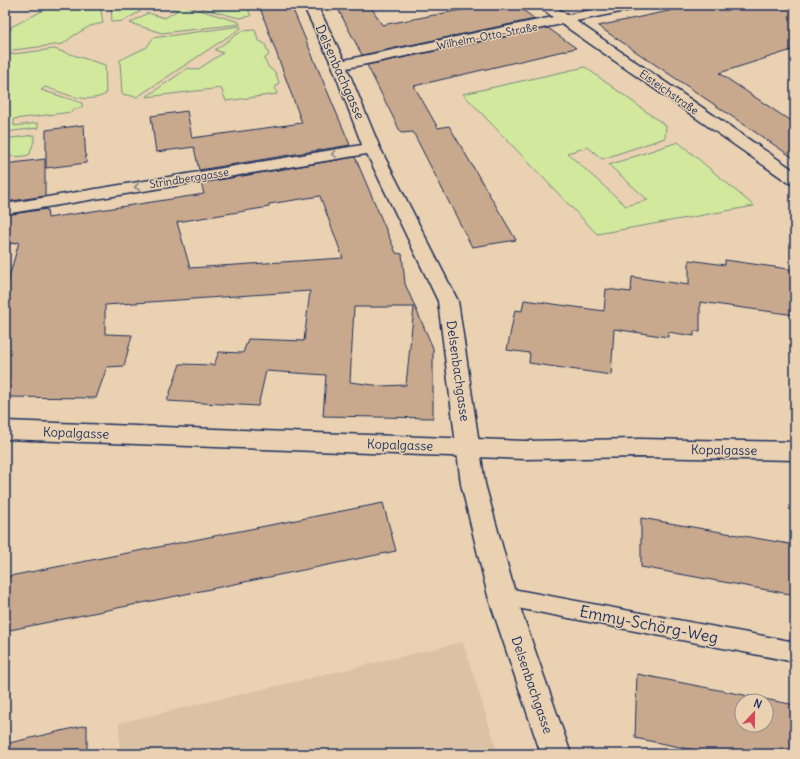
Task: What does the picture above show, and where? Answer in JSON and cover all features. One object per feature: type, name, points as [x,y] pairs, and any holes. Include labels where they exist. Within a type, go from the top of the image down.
[{"type":"street","name":"Delsenbachgasse","points":[[310,5],[339,65],[372,148],[448,301],[473,484],[502,596],[556,754]]},
{"type":"street","name":"Eisteichstraße","points":[[544,5],[795,179]]},
{"type":"street","name":"Wilhelm-Otto-Straße","points":[[339,65],[634,5]]},
{"type":"street","name":"Strindberggasse","points":[[5,209],[372,148]]},
{"type":"street","name":"Kopalgasse","points":[[5,430],[525,450],[639,448],[795,451]]},
{"type":"lane","name":"Emmy-Schörg-Weg","points":[[502,596],[795,652]]},
{"type":"shaded area","points":[[463,642],[498,754],[120,754],[119,723]]},
{"type":"green space","points":[[54,5],[100,5],[103,23],[90,26],[63,44],[5,51],[5,31],[11,30],[11,27]]},
{"type":"green space","points":[[111,5],[127,5],[126,6],[141,11],[123,21],[112,22]]},
{"type":"green space","points":[[161,5],[183,5],[239,22],[240,24],[162,33],[130,23],[148,13],[165,18],[178,10]]},
{"type":"green space","points":[[206,5],[249,5],[247,7],[251,16],[239,18],[201,8]]},
{"type":"green space","points":[[240,26],[241,28],[137,97],[122,94],[120,60],[147,47],[153,38]]},
{"type":"green space","points":[[255,30],[258,40],[265,44],[269,55],[264,59],[269,68],[275,72],[279,82],[275,88],[277,94],[226,101],[221,88],[146,97],[188,68],[197,70],[223,53],[215,50],[242,31]]},
{"type":"green space","points":[[54,49],[105,65],[106,94],[98,97],[83,98],[68,95],[45,87],[41,90],[82,103],[82,108],[72,110],[72,112],[14,119],[14,126],[38,123],[38,128],[5,132],[5,75],[7,74],[5,73],[5,55]]},
{"type":"green space","points":[[585,67],[666,126],[665,138],[602,159],[588,147],[567,153],[626,206],[648,200],[609,165],[678,142],[754,206],[597,234],[463,94]]},
{"type":"green space","points":[[34,135],[30,154],[21,156],[5,156],[5,139]]},
{"type":"building","points":[[259,5],[291,5],[350,145],[199,170],[194,147],[156,152],[151,116],[187,111],[192,138],[302,123]]},
{"type":"building","points":[[336,5],[370,5],[382,25],[487,5],[516,5],[535,19],[362,55]]},
{"type":"building","points":[[697,5],[786,5],[795,9],[795,49],[719,73],[795,123],[795,159],[598,26]]},
{"type":"building","points":[[548,28],[576,48],[414,86],[438,128],[449,126],[516,240],[472,247],[413,132],[401,133],[367,65]]},
{"type":"building","points":[[84,125],[86,163],[46,168],[46,130]]},
{"type":"building","points":[[355,157],[396,253],[402,254],[405,284],[433,348],[433,418],[323,416],[326,375],[266,371],[258,406],[167,401],[180,364],[214,365],[219,352],[243,353],[248,339],[304,341],[310,291],[105,305],[105,334],[132,335],[124,366],[107,367],[96,398],[5,397],[5,292],[19,242],[5,245],[5,215],[47,209],[48,218],[204,194],[201,183]],"holes":[[[320,196],[343,258],[190,268],[177,222],[269,207],[269,204]],[[354,307],[414,307],[406,385],[382,386],[350,382]]]},
{"type":"building","points":[[45,159],[45,196],[5,202],[5,164]]},
{"type":"building","points":[[689,260],[725,265],[725,260],[795,270],[795,315],[700,302],[700,332],[694,331],[694,336],[668,332],[668,337],[614,329],[611,375],[529,363],[530,353],[507,350],[515,310],[522,311],[524,300],[604,311],[606,289],[631,292],[632,277],[689,285]]},
{"type":"building","points":[[383,503],[396,551],[5,631],[5,577]]},
{"type":"building","points":[[641,518],[795,545],[795,595],[641,567]]},
{"type":"building","points":[[637,674],[734,693],[734,733],[774,733],[774,701],[795,705],[795,754],[714,754],[635,738]]},
{"type":"building","points":[[87,725],[87,754],[6,754],[5,744]]}]
